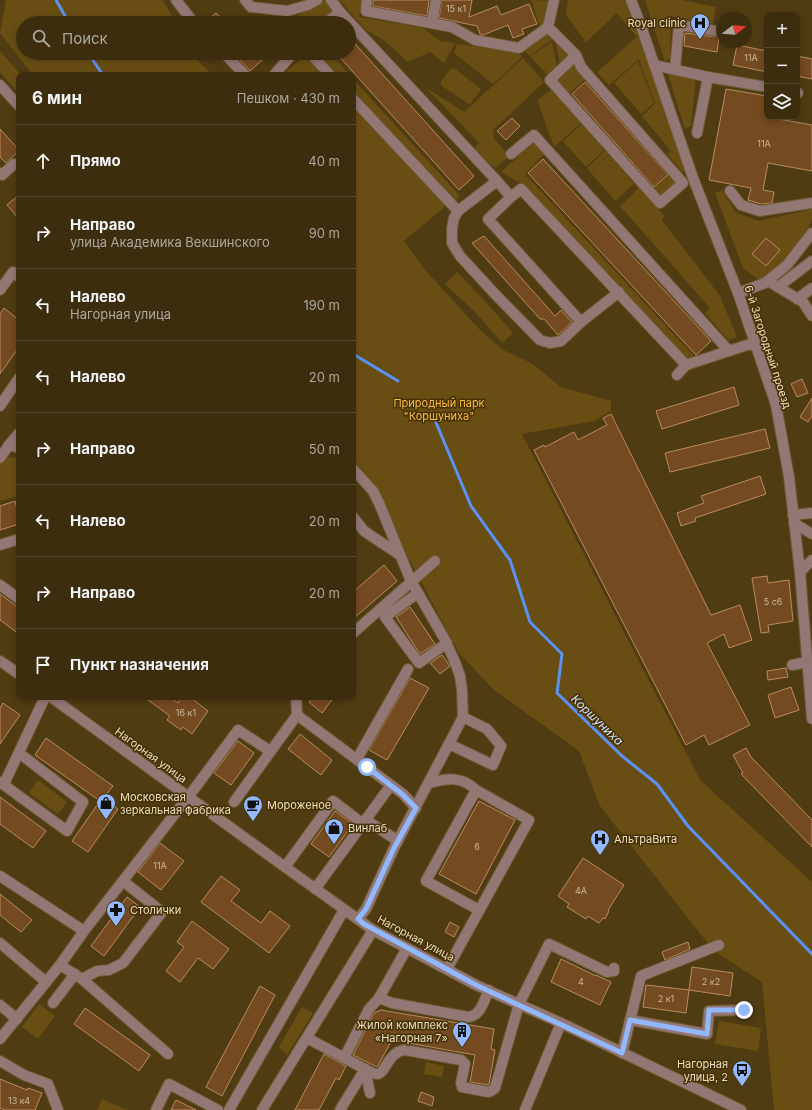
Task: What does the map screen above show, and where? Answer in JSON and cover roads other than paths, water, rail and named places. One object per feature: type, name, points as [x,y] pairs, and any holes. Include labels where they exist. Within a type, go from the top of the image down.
[{"type":"street","points":[[176,0],[189,16]]},
{"type":"street","points":[[245,0],[251,7],[287,11],[308,5],[317,0]]},
{"type":"street","points":[[331,0],[344,16]]},
{"type":"street","points":[[368,0],[366,11],[452,27],[475,40],[519,48],[548,27],[554,0]]},
{"type":"street","points":[[432,23],[436,0]]},
{"type":"street","name":"6-й Загородный проезд","points":[[631,0],[693,178],[738,293],[776,405],[789,477],[800,572],[812,719]]},
{"type":"street","points":[[335,16],[340,12]]},
{"type":"street","points":[[675,69],[679,25],[716,31]]},
{"type":"street","points":[[548,27],[576,55],[581,67],[684,183]]},
{"type":"street","points":[[356,29],[511,197]]},
{"type":"street","points":[[576,55],[550,80],[660,203],[684,183],[693,178]]},
{"type":"street","points":[[231,60],[242,72]]},
{"type":"street","points":[[277,72],[287,60]]},
{"type":"street","points":[[316,60],[327,72]]},
{"type":"street","points":[[654,65],[708,77],[764,86]]},
{"type":"street","points":[[698,132],[708,77]]},
{"type":"street","points":[[0,85],[16,103]]},
{"type":"street","points":[[356,102],[458,211]]},
{"type":"street","points":[[511,154],[534,135],[729,351]]},
{"type":"street","points":[[0,173],[2,175],[14,164]]},
{"type":"street","points":[[497,181],[458,211],[454,218],[452,243],[460,256],[540,340],[550,343],[561,340],[619,292]]},
{"type":"street","points":[[581,322],[488,219],[521,189],[686,364]]},
{"type":"street","points":[[730,191],[741,205],[760,211],[812,203]]},
{"type":"street","points":[[738,293],[768,281],[787,265],[812,233]]},
{"type":"street","points":[[778,287],[812,261]]},
{"type":"street","points":[[0,290],[13,272],[16,274]]},
{"type":"street","points":[[768,281],[803,302],[812,316]]},
{"type":"street","points":[[797,299],[812,288]]},
{"type":"street","points":[[677,375],[686,364],[756,344]]},
{"type":"street","points":[[0,406],[16,382]]},
{"type":"street","points":[[0,458],[14,447]]},
{"type":"street","points":[[356,472],[373,491],[412,581],[447,643],[460,676],[463,717],[398,841],[366,909],[358,919]]},
{"type":"street","points":[[793,519],[812,513]]},
{"type":"street","points":[[793,519],[812,534]]},
{"type":"street","points":[[356,521],[364,531],[400,555]]},
{"type":"street","points":[[0,545],[16,540]]},
{"type":"street","points":[[800,572],[812,560]]},
{"type":"street","points":[[356,630],[436,561]]},
{"type":"street","points":[[0,585],[16,597]]},
{"type":"street","points":[[418,593],[385,617],[419,663],[447,643]]},
{"type":"street","points":[[0,662],[16,672]]},
{"type":"street","points":[[792,666],[807,662]]},
{"type":"street","points":[[357,759],[408,669]]},
{"type":"street","points":[[19,753],[84,802],[67,831],[2,783],[19,753],[44,700]]},
{"type":"street","name":"Нагорная улица","points":[[54,700],[373,930],[488,990],[561,1023],[741,1110]]},
{"type":"street","points":[[234,802],[297,715],[296,700]]},
{"type":"street","points":[[297,715],[402,794],[416,808]]},
{"type":"street","points":[[449,744],[493,765],[500,746],[486,729],[463,717]]},
{"type":"street","points":[[0,1039],[60,965],[84,931],[238,730],[270,751]]},
{"type":"street","points":[[429,783],[443,779],[462,780],[476,790],[529,820],[447,969]]},
{"type":"street","points":[[315,889],[365,822],[390,785]]},
{"type":"street","points":[[476,790],[426,881],[479,910]]},
{"type":"street","points":[[284,867],[333,801],[398,841]]},
{"type":"street","points":[[0,876],[84,931]]},
{"type":"street","points":[[53,1003],[78,976],[109,970],[123,963],[162,912],[123,881]]},
{"type":"street","points":[[229,1110],[344,910]]},
{"type":"street","points":[[262,1110],[373,930]]},
{"type":"street","points":[[0,943],[46,982]]},
{"type":"street","points":[[307,1038],[375,1074],[379,1074],[383,1071],[392,1056],[405,1050],[462,1060],[464,1064],[461,1083],[462,1087],[488,1092],[492,1091],[494,1088],[519,1004],[549,944],[607,972],[614,971],[614,968]]},
{"type":"street","points":[[622,1053],[641,976],[719,945]]},
{"type":"street","points":[[344,1058],[369,1009],[379,998],[407,948]]},
{"type":"street","points":[[60,965],[78,976],[168,1054]]},
{"type":"street","points":[[379,998],[392,1003],[468,1017],[478,1012],[488,990]]},
{"type":"street","points":[[0,1006],[17,1019]]},
{"type":"street","points":[[630,1020],[707,1034],[709,1010],[744,1010]]},
{"type":"street","points":[[525,1110],[561,1023]]},
{"type":"street","points":[[0,1061],[24,1075],[48,1084],[58,1110]]},
{"type":"street","points":[[365,1069],[370,1093]]},
{"type":"street","points":[[340,1110],[365,1069]]},
{"type":"street","points":[[156,1110],[169,1084],[218,1110]]},
{"type":"waterway","name":"Коршуниха","points":[[56,0],[65,16]]},
{"type":"waterway","name":"Коршуниха","points":[[93,60],[101,72]]},
{"type":"waterway","name":"Коршуниха","points":[[356,356],[398,381]]},
{"type":"waterway","name":"Коршуниха","points":[[432,413],[471,506],[510,560],[530,622],[562,654],[557,693],[622,756],[657,784],[688,826],[812,954]]},
{"type":"place","name":"Royal clinic","points":[[700,40]]},
{"type":"place","name":"Московская зеркальная фабрика","points":[[106,820]]},
{"type":"place","name":"Мороженое","points":[[253,822]]},
{"type":"place","name":"Винлаб","points":[[334,845]]},
{"type":"place","name":"АльтраВита","points":[[600,856]]},
{"type":"place","name":"Столички","points":[[116,927]]},
{"type":"place","name":"Жилой комплекс «Нагорная 7»","points":[[462,1048]]},
{"type":"place","name":"Нагорная улица, 2","points":[[742,1087]]},
{"type":"park label","name":"Природный парк \"Коршуниха\"","points":[[439,409]]}]
